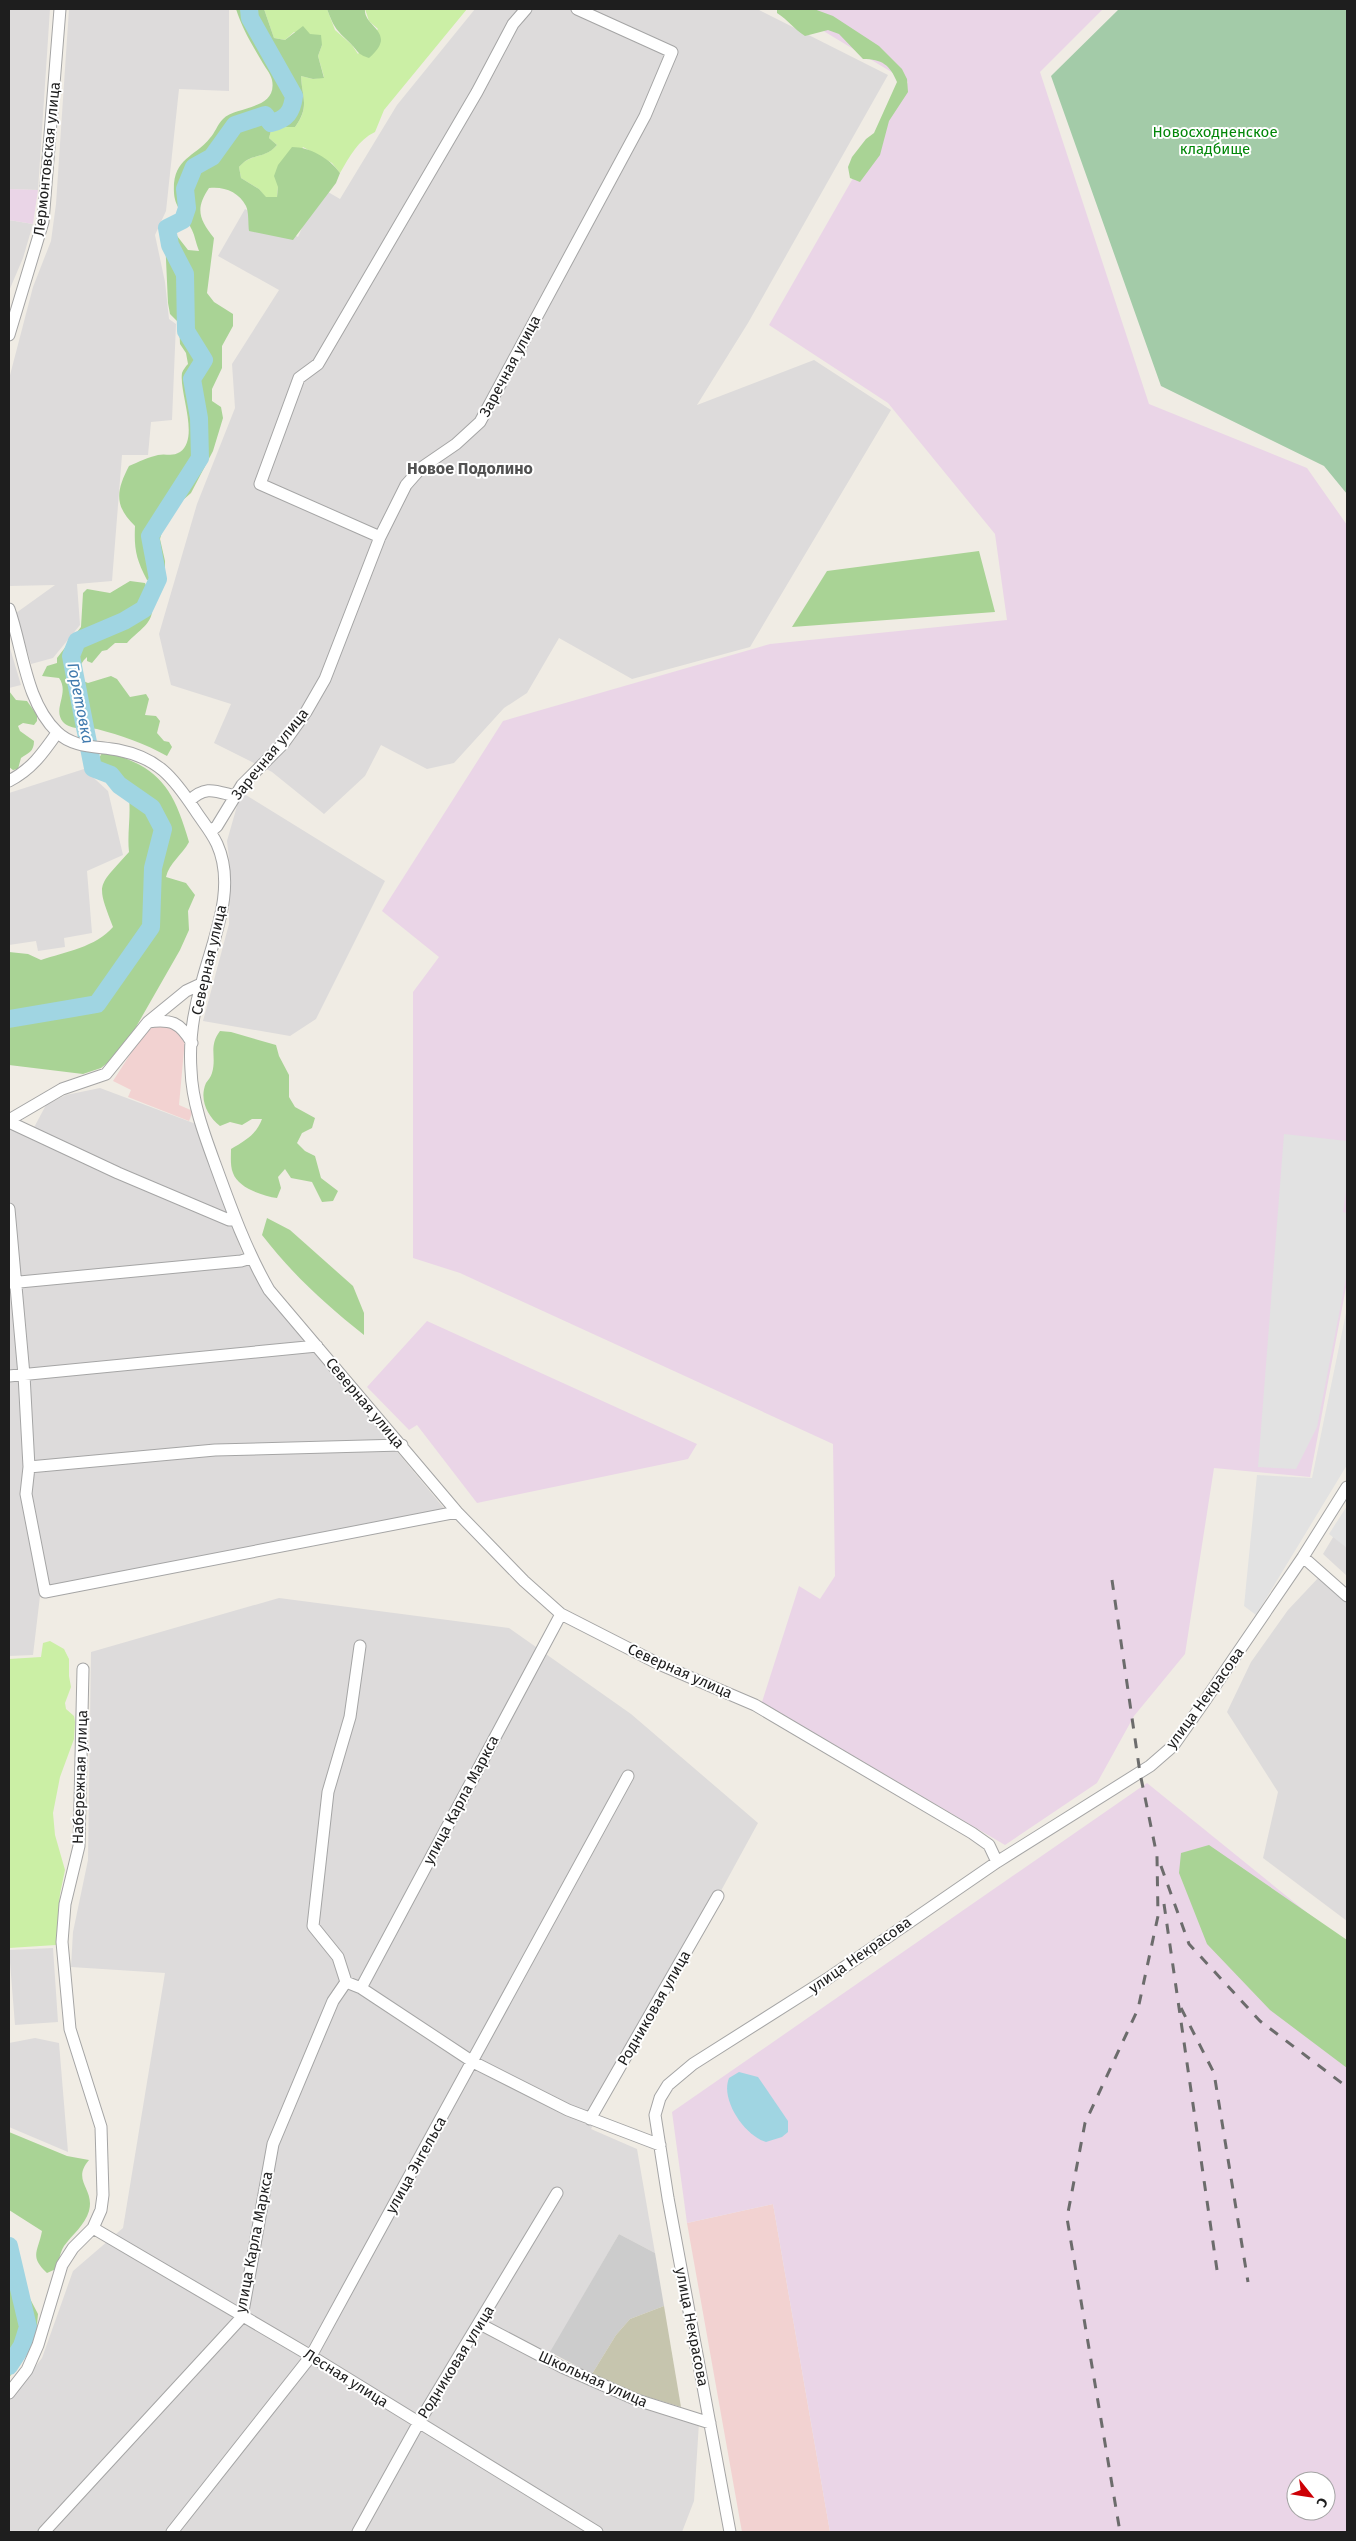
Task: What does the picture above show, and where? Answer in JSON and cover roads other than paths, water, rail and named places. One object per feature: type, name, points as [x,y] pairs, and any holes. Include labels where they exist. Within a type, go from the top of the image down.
[{"type":"street","name":"Лермонтовская улица","points":[[9,335],[43,222],[60,9]]},
{"type":"street","points":[[380,537],[260,484],[300,378],[318,364],[472,101],[513,24],[526,9]]},
{"type":"street","name":"Заречная улица","points":[[210,832],[217,826],[242,785],[282,744],[306,712],[325,678],[380,537],[406,485],[421,468],[456,444],[480,422],[645,116],[672,52],[577,9]]},
{"type":"street","points":[[9,609],[33,692],[45,718],[57,733],[37,762],[22,775],[9,781]]},
{"type":"street","name":"Северная улица","points":[[57,733],[80,745],[131,753],[152,762],[170,776],[218,845],[225,886],[223,907],[201,984],[192,1043],[191,1070],[194,1096],[235,1220],[251,1258],[269,1290],[457,1512],[524,1581],[561,1614],[659,1664],[755,1705],[972,1833],[989,1845],[997,1862]]},
{"type":"street","points":[[189,802],[202,791],[210,790],[235,796]]},
{"type":"street","points":[[9,1121],[62,1089],[106,1074],[148,1022],[186,991],[201,984]]},
{"type":"street","points":[[148,1022],[166,1020],[185,1031],[192,1043]]},
{"type":"street","points":[[9,1121],[118,1174],[229,1220],[235,1220]]},
{"type":"street","points":[[9,1209],[12,1283],[24,1375],[29,1467],[26,1494],[45,1592],[457,1512]]},
{"type":"street","points":[[12,1283],[241,1261],[251,1258]]},
{"type":"street","points":[[9,1376],[317,1346]]},
{"type":"street","points":[[29,1467],[215,1450],[402,1445]]},
{"type":"street","name":"улица Некрасова","points":[[730,2532],[668,2198],[655,2115],[660,2098],[668,2084],[693,2064],[827,1979],[997,1862],[1150,1766],[1173,1746],[1303,1556],[1347,1487]]},
{"type":"street","points":[[1303,1556],[1347,1596]]},
{"type":"street","name":"улица Карла Маркса","points":[[361,1988],[561,1614]]},
{"type":"street","points":[[360,1646],[350,1717],[328,1792],[313,1926],[338,1958],[346,1982],[361,1988],[473,2062],[590,2119],[660,2145]]},
{"type":"street","name":"Набережная улица","points":[[9,2393],[27,2370],[38,2345],[62,2265],[73,2248],[93,2228],[101,2210],[103,2195],[102,2128],[70,2029],[62,1942],[65,1904],[79,1846],[83,1669]]},
{"type":"street","name":"улица Энгельса","points":[[172,2532],[311,2356],[628,1776]]},
{"type":"street","name":"Родниковая улица","points":[[590,2119],[718,1896]]},
{"type":"street","name":"улица Карла Маркса","points":[[44,2532],[242,2317],[273,2144],[333,2001],[346,1982]]},
{"type":"street","name":"Родниковая улица","points":[[358,2532],[418,2424],[480,2324],[557,2193]]},
{"type":"street","name":"Лесная улица","points":[[93,2228],[311,2356],[418,2424],[597,2532]]},
{"type":"street","name":"Школьная улица","points":[[480,2324],[562,2367],[637,2400],[710,2423]]},
{"type":"water","points":[[739,2072],[758,2077],[788,2121],[788,2132],[782,2137],[766,2142],[750,2133],[736,2116],[731,2106],[727,2087],[729,2078]]},
{"type":"waterway","name":"Горетовка","points":[[9,1019],[97,1004],[151,927],[153,868],[163,829],[152,808],[119,785],[111,775],[93,768],[71,656],[77,641],[124,621],[144,609],[158,579],[150,536],[200,458],[199,418],[192,379],[204,360],[186,331],[185,274],[170,245],[167,228],[183,220],[187,208],[185,189],[194,167],[212,157],[235,125],[265,115],[271,123],[285,117],[292,106],[294,96],[250,18],[249,9]]},
{"type":"waterway","name":"Горетовка","points":[[9,2246],[28,2327],[22,2346],[9,2366]]},
{"type":"railway","points":[[1112,1580],[1140,1773],[1157,1856],[1158,1916],[1138,2009],[1085,2123],[1067,2218],[1120,2532]]},
{"type":"railway","points":[[1161,1866],[1189,1944],[1260,2021],[1347,2087]]},
{"type":"railway","points":[[1164,1904],[1217,2270]]},
{"type":"railway","points":[[1181,2008],[1214,2073],[1248,2282]]},
{"type":"district","name":"Новое Подолино","points":[[470,468]]},
{"type":"park label","name":"Новосходненское кладбище","points":[[1215,140]]}]
